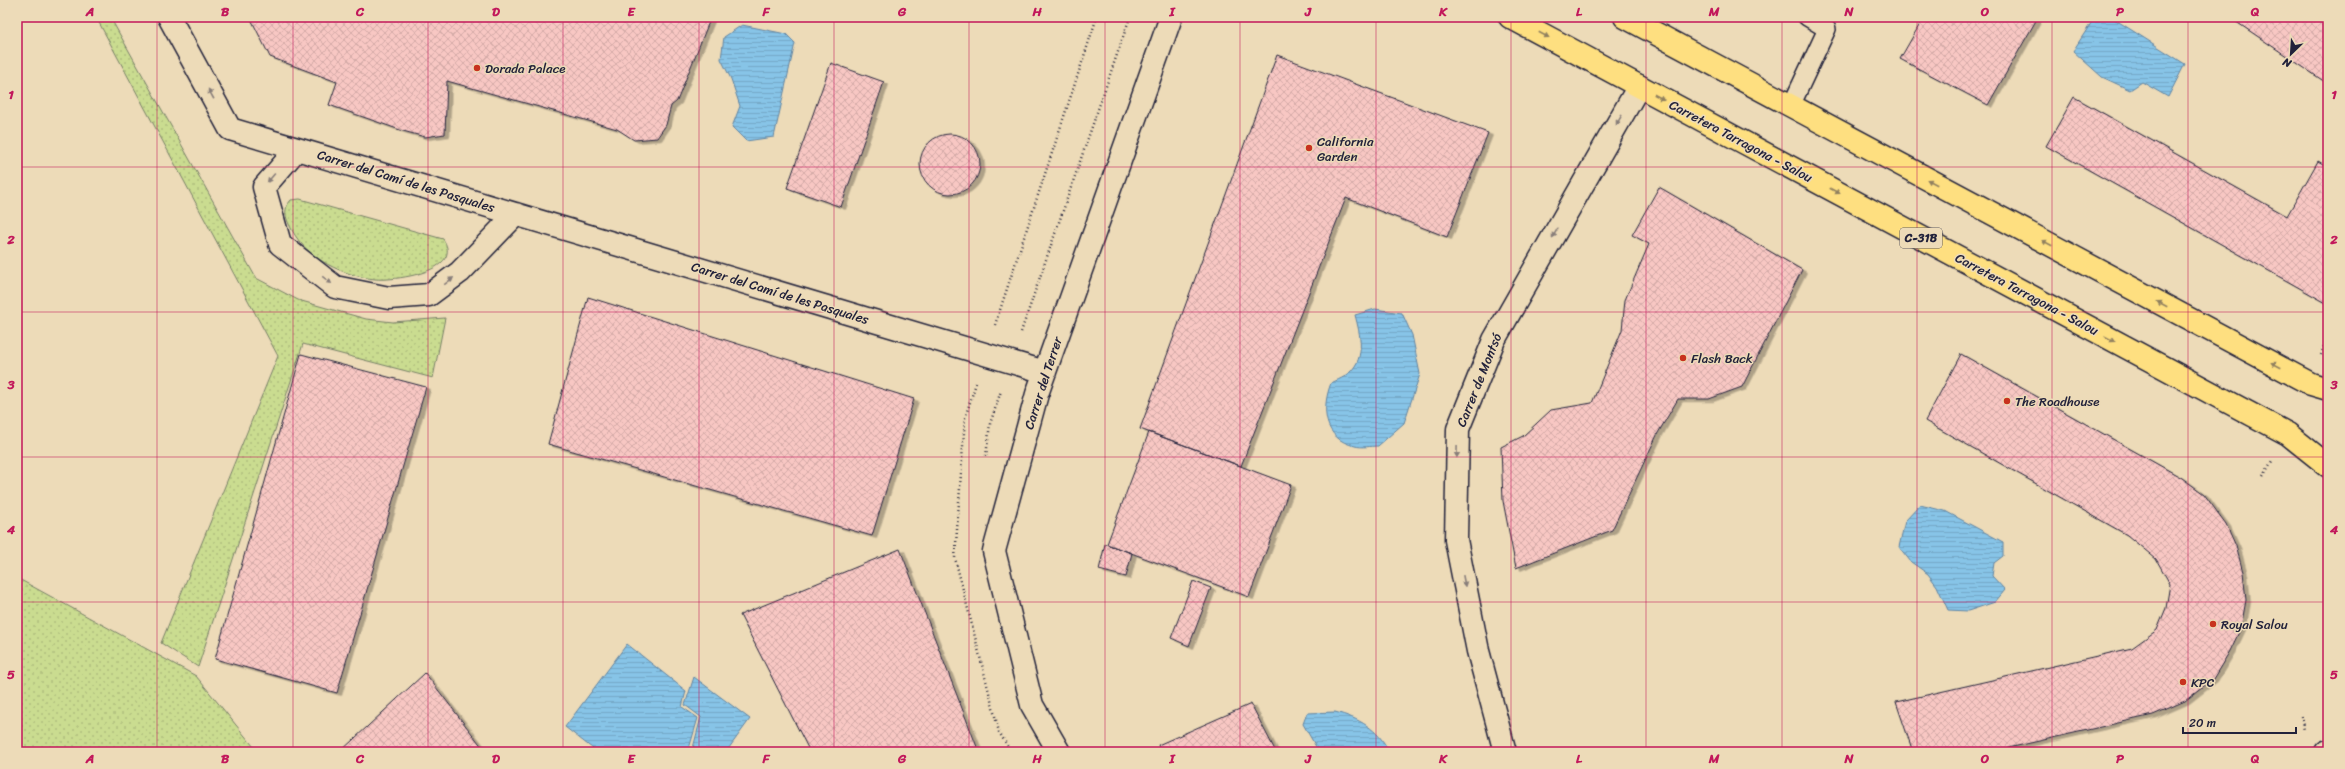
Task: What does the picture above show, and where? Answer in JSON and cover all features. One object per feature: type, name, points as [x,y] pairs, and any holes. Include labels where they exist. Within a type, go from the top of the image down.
[{"type":"main road","name":"Carretera Tarragona - Salou","points":[[1510,17],[2288,434],[2328,466]]},
{"type":"main road","points":[[1625,17],[2311,384],[2328,389]]},
{"type":"street","name":"Carrer del Camí de les Pasquales","points":[[169,17],[230,128],[1045,372]]},
{"type":"street","name":"Carrer del Terrer","points":[[1059,752],[1032,705],[994,551],[1045,372],[1171,17]]},
{"type":"street","name":"Carrer de Montsó","points":[[1505,752],[1478,650],[1456,540],[1458,429],[1494,340],[1639,86]]},
{"type":"street","name":"Carrer del Camí de les Pasquales","points":[[296,149],[264,187],[280,244],[336,287],[389,298],[430,295],[460,272],[516,214]]},
{"type":"lane","points":[[1791,106],[1826,29],[1807,17]]},
{"type":"green space","points":[[96,17],[110,17],[256,278],[298,300],[366,319],[393,322],[445,318],[433,378],[303,344],[198,667],[161,643],[278,356]]},
{"type":"green space","points":[[300,199],[443,239],[447,250],[445,259],[437,266],[425,272],[398,278],[375,279],[339,270],[317,257],[307,249],[292,230],[286,215],[287,207],[291,200]]},
{"type":"green space","points":[[17,578],[196,676],[258,752],[17,752]]},
{"type":"water","points":[[2095,17],[2111,17],[2185,64],[2168,97],[2142,82],[2130,90],[2102,77],[2073,51]]},
{"type":"water","points":[[742,25],[786,34],[795,43],[774,137],[746,141],[732,127],[740,106],[731,79],[721,59],[724,37]]},
{"type":"water","points":[[1375,309],[1402,313],[1412,335],[1420,374],[1404,423],[1378,446],[1358,447],[1344,442],[1336,437],[1327,422],[1326,403],[1331,383],[1348,374],[1355,366],[1358,359],[1360,352],[1360,337],[1355,315]]},
{"type":"water","points":[[1920,505],[1945,511],[2003,542],[2003,556],[1994,563],[1992,576],[2005,590],[1995,602],[1968,611],[1948,610],[1937,586],[1928,574],[1911,562],[1899,547],[1905,521]]},
{"type":"water","points":[[627,644],[686,691],[682,707],[698,718],[688,752],[597,752],[565,727]]},
{"type":"water","points":[[694,677],[750,719],[726,752],[692,752],[701,717],[685,705]]},
{"type":"water","points":[[1335,712],[1360,721],[1374,731],[1385,744],[1389,752],[1319,752],[1303,724],[1307,713]]},
{"type":"building","points":[[250,17],[711,17],[677,101],[671,106],[666,125],[657,138],[634,140],[617,129],[447,81],[445,134],[425,137],[403,131],[329,105],[337,82],[270,57]]},
{"type":"building","points":[[1924,17],[2038,17],[1988,105],[1900,59]]},
{"type":"building","points":[[2229,17],[2328,17],[2328,84]]},
{"type":"building","points":[[1277,55],[1488,133],[1447,237],[1346,198],[1241,466],[1140,429]]},
{"type":"building","points":[[831,63],[884,82],[841,207],[787,188]]},
{"type":"building","points":[[2074,97],[2287,216],[2318,161],[2328,167],[2328,304],[2046,146]]},
{"type":"building","points":[[944,134],[956,134],[967,139],[975,147],[980,158],[978,176],[967,189],[956,194],[944,194],[933,189],[925,181],[920,170],[920,158],[925,147],[933,139]]},
{"type":"building","name":"Flash Back","points":[[1659,187],[1802,270],[1742,387],[1709,399],[1678,399],[1658,433],[1612,530],[1516,568],[1503,501],[1501,447],[1523,436],[1551,410],[1592,403],[1622,330],[1625,300],[1649,244],[1632,235]]},
{"type":"building","points":[[588,297],[914,399],[872,536],[548,444]]},
{"type":"building","points":[[301,354],[426,387],[337,693],[215,659]]},
{"type":"building","points":[[1961,354],[2182,478],[2204,494],[2226,524],[2236,546],[2243,572],[2246,600],[2241,628],[2230,651],[2213,679],[2185,701],[2153,715],[1991,752],[1913,752],[1896,702],[2132,648],[2157,630],[2166,608],[2170,584],[2156,559],[2127,535],[1925,421]]},
{"type":"building","points":[[1149,432],[1291,485],[1249,597],[1107,544]]},
{"type":"building","points":[[1105,544],[1132,553],[1126,577],[1099,570]]},
{"type":"building","points":[[900,549],[979,752],[810,752],[740,615]]},
{"type":"building","points":[[1193,581],[1211,588],[1189,646],[1171,638]]},
{"type":"building","points":[[425,673],[486,752],[340,752]]},
{"type":"building","points":[[1251,704],[1276,752],[1161,752],[1158,745]]},
{"type":"place","name":"Dorada Palace","points":[[477,68]]},
{"type":"place","name":"California Garden","points":[[1309,148]]},
{"type":"place","name":"Flash Back","points":[[1683,358]]},
{"type":"place","name":"The Roadhouse","points":[[2007,401]]},
{"type":"place","name":"Royal Salou","points":[[2213,624]]},
{"type":"place","name":"KPC","points":[[2183,682]]}]
